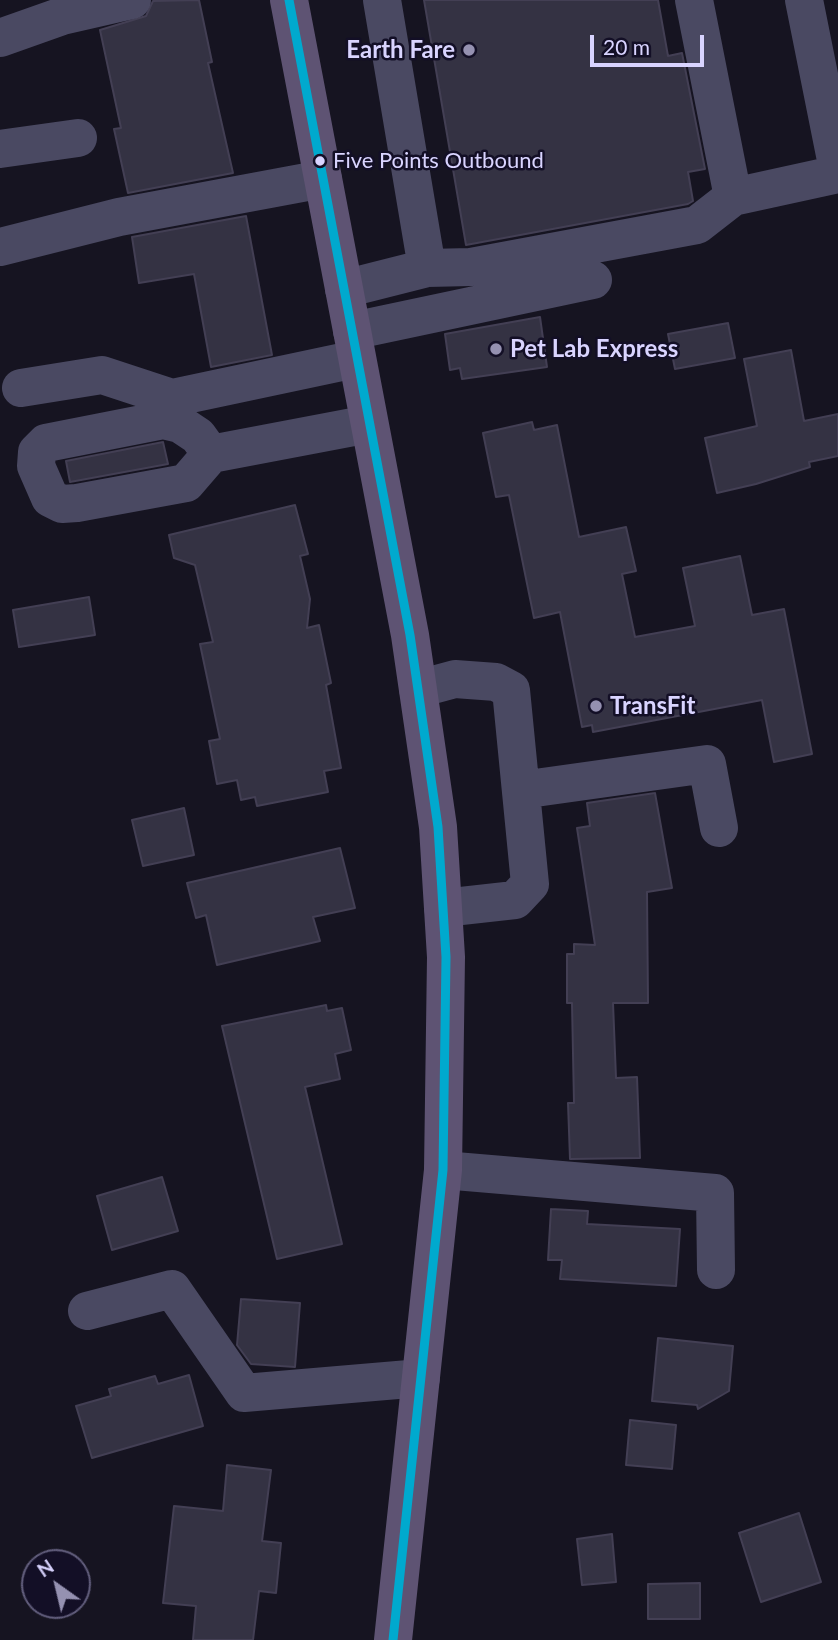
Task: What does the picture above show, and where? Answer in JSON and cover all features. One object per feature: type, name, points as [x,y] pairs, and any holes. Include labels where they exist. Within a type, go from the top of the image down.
[{"type":"main road","points":[[289,0],[418,689],[439,827],[446,957],[443,1170],[393,1640]]},
{"type":"lane","points":[[0,38],[62,16],[132,0]]},
{"type":"lane","points":[[382,0],[427,268]]},
{"type":"lane","points":[[694,0],[733,197]]},
{"type":"lane","points":[[344,289],[427,268],[471,267],[697,225],[733,197],[838,172],[804,0]]},
{"type":"lane","points":[[0,149],[78,138]]},
{"type":"lane","points":[[0,247],[119,217],[323,179]]},
{"type":"lane","points":[[21,388],[102,375],[172,398],[354,345],[593,281]]},
{"type":"lane","points":[[211,454],[369,424]]},
{"type":"lane","points":[[418,689],[455,679],[496,682],[511,690],[530,884],[515,900],[443,908]]},
{"type":"lane","points":[[521,790],[706,764],[719,828]]},
{"type":"lane","points":[[443,1170],[715,1194],[716,1270]]},
{"type":"lane","points":[[87,1311],[172,1289],[244,1393],[421,1378]]},
{"type":"building","points":[[199,0],[212,62],[208,63],[233,173],[128,193],[114,129],[121,128],[100,30],[146,16],[153,1]]},
{"type":"building","points":[[424,0],[658,0],[668,56],[682,53],[705,169],[688,172],[693,201],[466,245]]},
{"type":"building","points":[[246,216],[272,355],[211,367],[194,274],[139,283],[132,237]]},
{"type":"building","name":"Pet Lab Express","points":[[540,317],[547,367],[462,379],[460,368],[450,370],[445,334]]},
{"type":"building","points":[[728,323],[735,358],[675,369],[668,334]]},
{"type":"building","points":[[791,350],[804,421],[838,414],[838,456],[809,462],[810,467],[756,484],[717,493],[705,438],[757,426],[744,359]]},
{"type":"building","points":[[532,422],[534,430],[557,425],[579,537],[626,527],[636,571],[622,574],[635,637],[695,626],[683,568],[740,556],[752,615],[784,609],[812,754],[774,762],[762,700],[593,732],[592,725],[582,727],[560,612],[534,618],[509,495],[496,497],[483,433]]},
{"type":"building","points":[[163,442],[168,464],[70,482],[66,461]]},
{"type":"building","points":[[295,505],[308,554],[300,556],[310,599],[307,628],[319,625],[331,683],[326,685],[341,768],[324,771],[328,792],[257,806],[255,797],[241,800],[237,780],[217,784],[209,741],[220,739],[200,644],[213,642],[195,565],[174,558],[169,535]]},
{"type":"building","points":[[89,597],[95,635],[19,647],[13,610]]},
{"type":"building","points":[[655,793],[672,888],[647,892],[648,1003],[613,1003],[616,1078],[637,1077],[640,1158],[570,1159],[568,1103],[574,1103],[572,1003],[567,1003],[567,954],[574,954],[574,944],[595,945],[577,828],[590,826],[587,803]]},
{"type":"building","points":[[184,808],[194,855],[143,866],[132,820]]},
{"type":"building","points":[[340,848],[355,908],[313,917],[320,941],[217,965],[206,915],[196,918],[187,883]]},
{"type":"building","points":[[326,1005],[327,1011],[342,1008],[351,1050],[335,1054],[340,1079],[305,1087],[342,1244],[277,1259],[222,1026]]},
{"type":"building","points":[[162,1177],[178,1231],[112,1250],[97,1196]]},
{"type":"building","points":[[551,1209],[588,1211],[587,1224],[680,1229],[676,1286],[560,1279],[562,1260],[548,1260]]},
{"type":"building","points":[[241,1299],[300,1303],[295,1367],[251,1364],[237,1345]]},
{"type":"building","points":[[658,1338],[733,1346],[729,1391],[698,1409],[697,1405],[652,1401]]},
{"type":"building","points":[[189,1375],[203,1426],[92,1458],[76,1406],[111,1396],[109,1389],[155,1376],[158,1384]]},
{"type":"building","points":[[630,1420],[676,1425],[672,1469],[626,1465]]},
{"type":"building","points":[[227,1465],[271,1470],[262,1541],[281,1543],[276,1593],[259,1591],[253,1640],[193,1640],[196,1606],[163,1603],[174,1506],[223,1511]]},
{"type":"building","points":[[799,1513],[821,1582],[761,1602],[739,1533]]},
{"type":"building","points":[[612,1534],[616,1582],[582,1585],[577,1539]]},
{"type":"building","points":[[700,1583],[700,1619],[648,1619],[648,1584]]},
{"type":"transit line","points":[[289,0],[410,635],[438,827],[446,957],[443,1170],[393,1640]]},
{"type":"place","name":"Earth Fare","points":[[469,50]]},
{"type":"place","name":"Five Points Outbound","points":[[320,161]]},
{"type":"place","name":"Pet Lab Express","points":[[496,349]]},
{"type":"place","name":"TransFit","points":[[596,706]]}]
